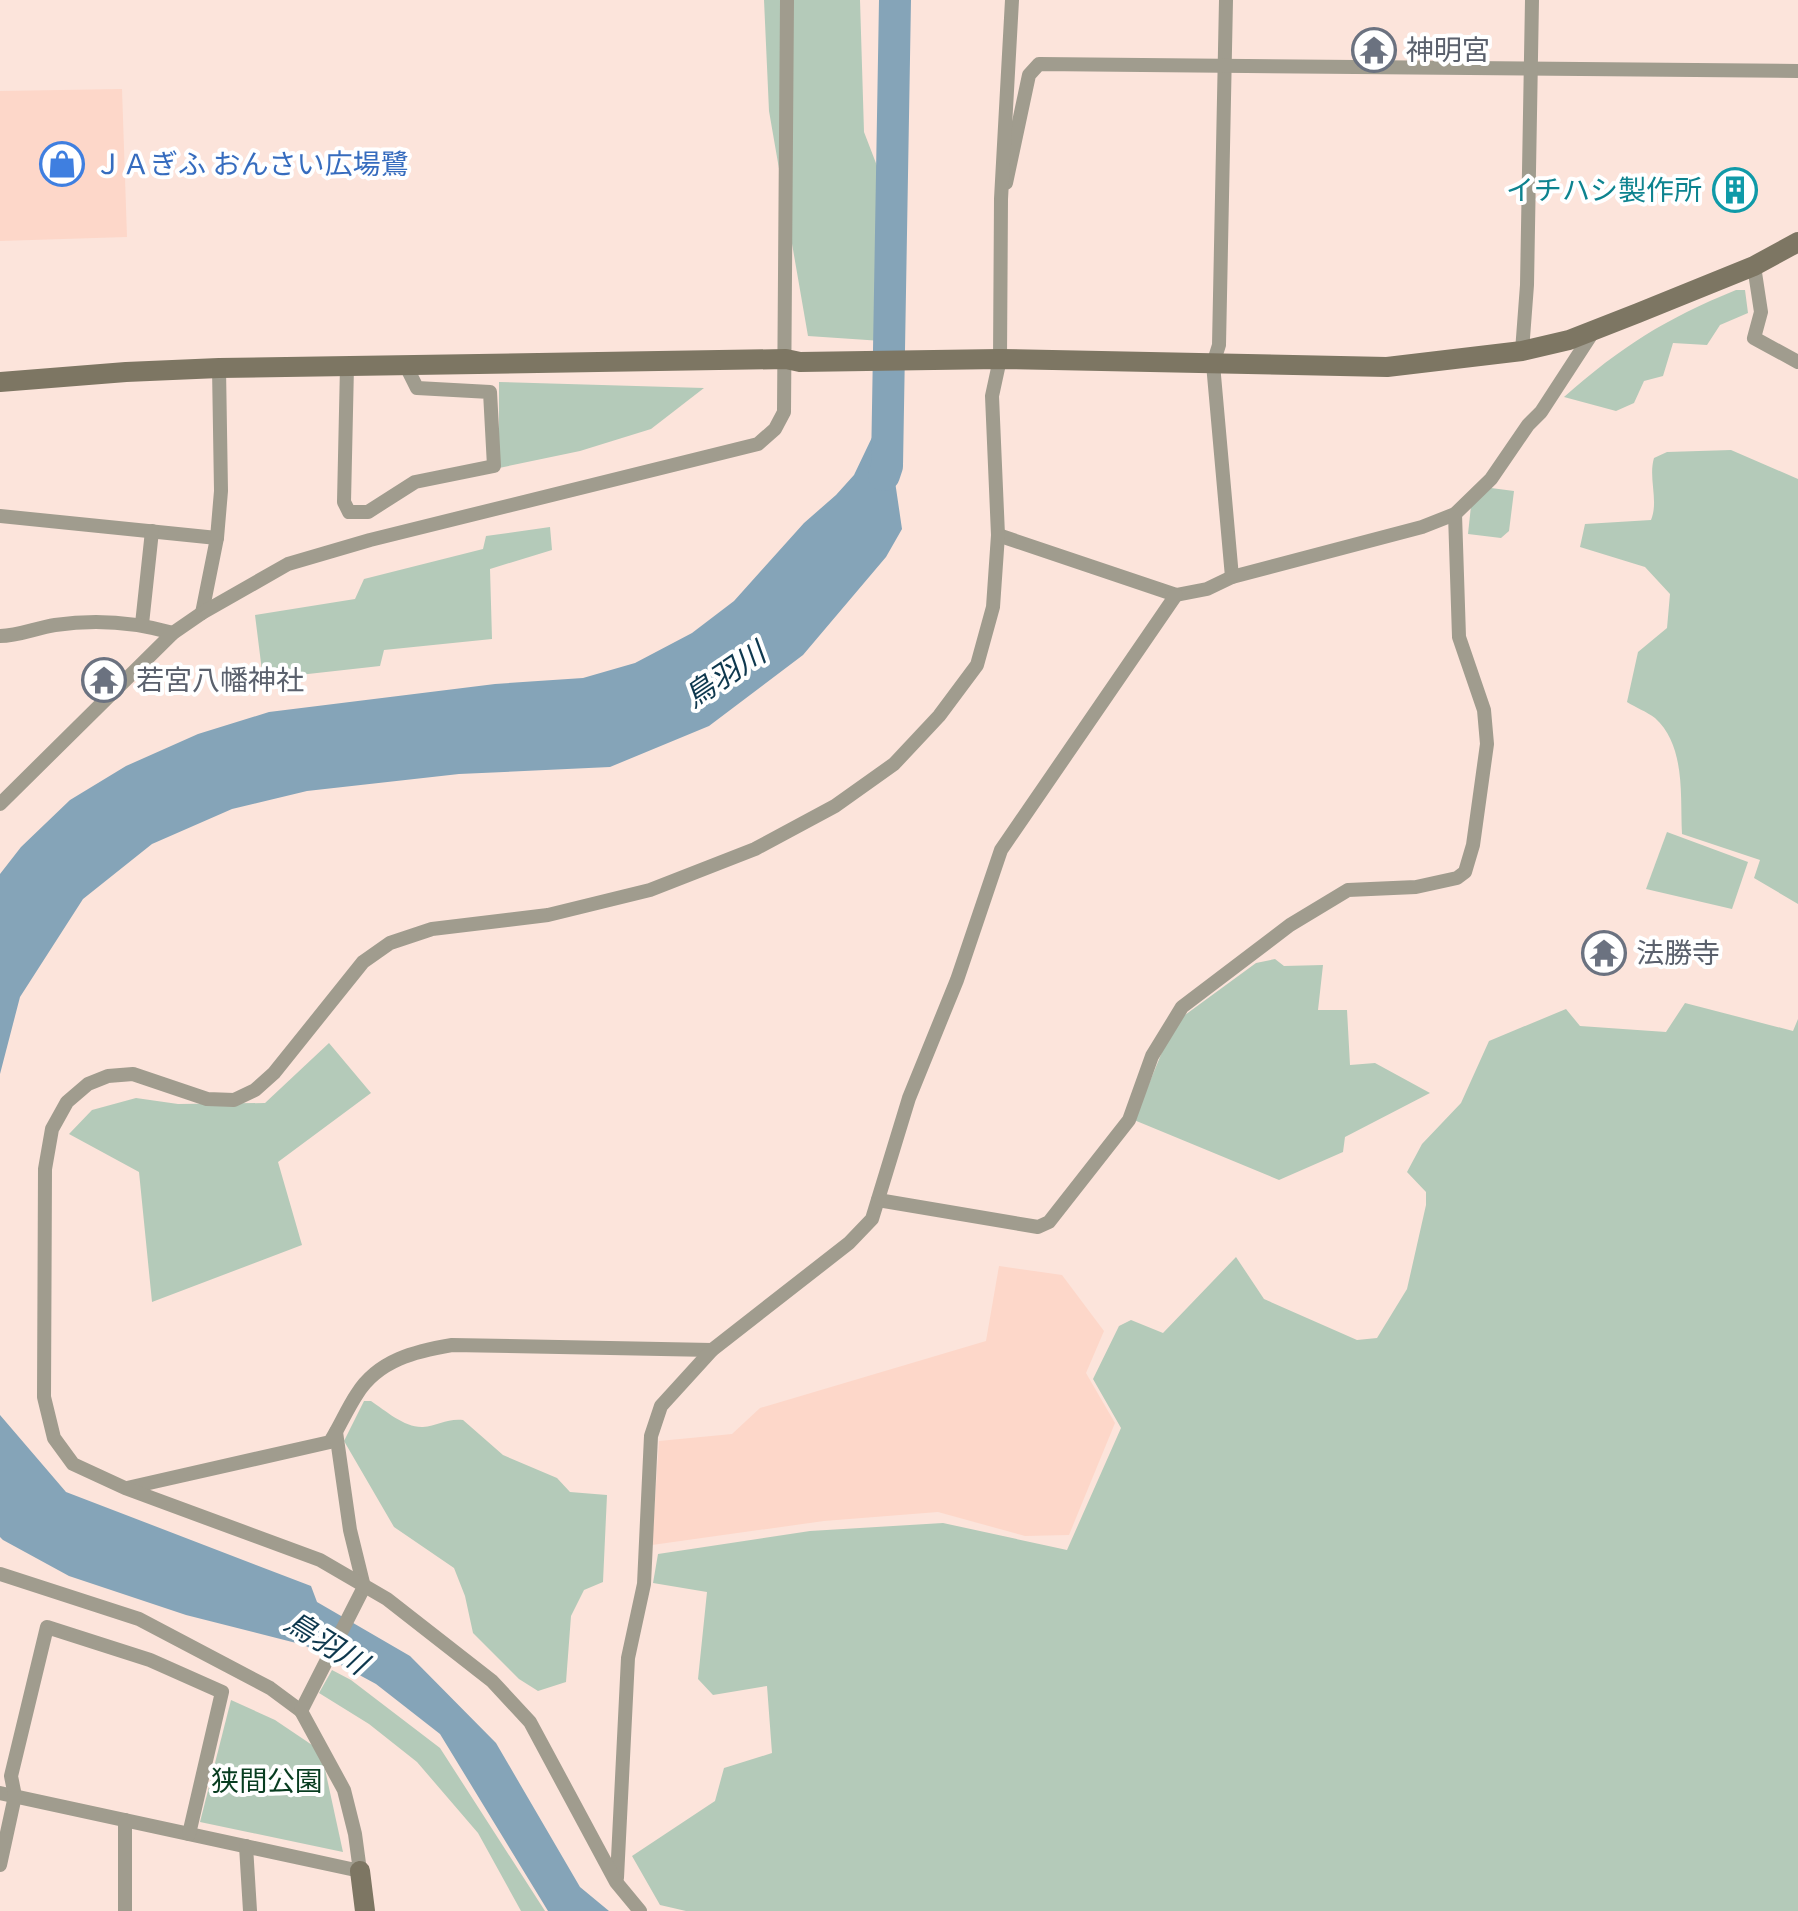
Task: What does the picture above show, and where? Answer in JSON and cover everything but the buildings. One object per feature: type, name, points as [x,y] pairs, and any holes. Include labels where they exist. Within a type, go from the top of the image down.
[{"type":"street","points":[[0,804],[174,633],[288,564],[758,444],[775,430],[784,412],[793,360],[787,0]]},
{"type":"street","points":[[640,1911],[616,1882],[530,1722],[492,1682],[386,1599],[320,1560],[125,1488],[73,1464],[54,1438],[44,1397],[45,1168],[52,1130],[67,1102],[88,1084],[108,1076],[134,1074],[206,1099],[234,1100],[255,1090],[274,1073],[353,973],[390,942],[432,929],[548,915],[650,890],[754,849],[835,806],[894,764],[939,716],[977,666],[993,607],[998,536],[993,359],[1012,0]]},
{"type":"street","points":[[1226,0],[1219,345],[1213,364],[1232,577]]},
{"type":"street","points":[[1522,351],[1527,285],[1532,0]]},
{"type":"street","points":[[1000,199],[1012,164],[1029,75],[1039,64],[1798,71]]},
{"type":"street","points":[[0,382],[219,368],[793,360],[993,359],[1387,367],[1522,351],[1570,340],[1754,266],[1798,242]]},
{"type":"street","points":[[1754,266],[1761,312],[1754,338],[1798,362]]},
{"type":"street","points":[[998,536],[1176,594],[1206,590],[1232,577],[1422,527],[1454,514],[1491,478],[1596,329]]},
{"type":"street","points":[[347,366],[344,502],[349,512],[368,512],[414,482],[494,466],[490,392],[417,388],[406,366]]},
{"type":"street","points":[[202,613],[217,538],[221,490],[219,368]]},
{"type":"street","points":[[878,1200],[1038,1227],[1049,1222],[1128,1120],[1152,1056],[1182,1007],[1290,925],[1348,890],[1416,887],[1457,878],[1465,872],[1473,845],[1487,744],[1484,710],[1459,637],[1454,514]]},
{"type":"street","points":[[0,516],[217,538]]},
{"type":"street","points":[[142,624],[152,531]]},
{"type":"street","points":[[616,1882],[628,1658],[644,1584],[651,1436],[662,1406],[712,1350],[850,1242],[872,1219],[908,1098],[957,980],[1002,850],[1176,594]]},
{"type":"street","points":[[0,652],[3,636],[56,625],[142,624],[174,633]]},
{"type":"street","points":[[125,1488],[330,1442],[357,1392],[374,1374],[409,1352],[452,1345],[712,1350]]},
{"type":"street","points":[[304,1704],[364,1586],[350,1530],[336,1432]]},
{"type":"street","points":[[0,1574],[139,1619],[304,1704],[344,1790],[356,1834],[365,1911]]},
{"type":"street","points":[[0,1865],[11,1776],[46,1627],[150,1660],[222,1692],[189,1834]]},
{"type":"street","points":[[8,1794],[360,1872]]},
{"type":"street","points":[[125,1820],[125,1911]]},
{"type":"street","points":[[246,1846],[250,1911]]},
{"type":"shaded area","name":"ＪＡぎふ おんさい広場鷺","points":[[122,89],[127,237],[0,241],[0,91]]},
{"type":"shaded area","points":[[999,1266],[1062,1275],[1104,1331],[1086,1373],[1115,1423],[1069,1535],[1025,1536],[938,1512],[824,1521],[652,1545],[659,1441],[732,1434],[760,1408],[986,1341]]},
{"type":"green space","points":[[764,0],[860,0],[864,132],[879,171],[882,341],[808,336],[769,111]]},
{"type":"green space","points":[[1736,290],[1745,290],[1748,313],[1720,325],[1707,345],[1673,343],[1663,376],[1644,381],[1634,403],[1616,411],[1564,397],[1645,335]]},
{"type":"green space","points":[[499,382],[704,388],[651,429],[580,451],[499,468]]},
{"type":"green space","points":[[1731,450],[1798,479],[1798,904],[1754,878],[1760,860],[1682,834],[1679,772],[1672,743],[1655,718],[1627,702],[1638,652],[1667,628],[1670,594],[1645,567],[1580,547],[1585,524],[1651,520],[1654,458],[1667,452]]},
{"type":"green space","points":[[1491,488],[1514,491],[1509,531],[1501,538],[1468,534],[1471,506]]},
{"type":"green space","points":[[550,527],[552,550],[490,569],[492,639],[384,650],[380,666],[263,679],[255,615],[355,599],[364,579],[483,549],[486,536]]},
{"type":"green space","points":[[1667,832],[1748,862],[1732,909],[1646,889]]},
{"type":"green space","points":[[1275,959],[1284,966],[1323,965],[1318,1010],[1347,1010],[1350,1065],[1375,1063],[1430,1093],[1345,1137],[1343,1152],[1279,1180],[1134,1120],[1174,1023],[1256,963]]},
{"type":"green space","points":[[1685,1003],[1793,1031],[1798,1019],[1798,1911],[686,1911],[660,1905],[632,1856],[715,1801],[724,1768],[772,1753],[767,1686],[713,1695],[698,1679],[707,1592],[653,1583],[658,1554],[810,1531],[943,1523],[1067,1550],[1121,1428],[1093,1379],[1119,1326],[1131,1320],[1163,1333],[1236,1257],[1264,1299],[1357,1340],[1377,1338],[1407,1289],[1426,1205],[1426,1192],[1407,1172],[1422,1144],[1461,1103],[1489,1041],[1566,1009],[1580,1026],[1666,1032]]},
{"type":"green space","points":[[329,1043],[371,1093],[278,1162],[302,1245],[152,1302],[139,1172],[69,1134],[92,1110],[136,1098],[178,1104],[265,1103]]},
{"type":"green space","points":[[364,1401],[371,1401],[416,1427],[463,1420],[503,1455],[557,1478],[570,1492],[607,1495],[603,1582],[584,1590],[571,1616],[566,1682],[538,1691],[519,1679],[473,1633],[454,1568],[394,1527],[344,1441]]},
{"type":"green space","points":[[332,1670],[351,1680],[440,1748],[545,1911],[521,1911],[478,1833],[417,1762],[369,1724],[319,1693]]},
{"type":"green space","name":"狭間公園","points":[[231,1700],[275,1720],[321,1751],[343,1852],[200,1822]]},
{"type":"water","points":[[882,393],[902,529],[886,557],[803,655],[709,726],[610,767],[459,774],[307,791],[232,809],[152,844],[83,899],[20,997],[0,1074],[0,874],[21,847],[70,800],[126,766],[198,734],[269,712],[495,684],[583,678],[635,663],[692,633],[734,601],[804,523],[836,495],[854,475],[876,429]]},
{"type":"water","points":[[0,1415],[66,1492],[311,1586],[317,1602],[410,1656],[496,1743],[580,1887],[609,1911],[548,1911],[440,1734],[376,1684],[304,1645],[186,1615],[69,1576],[3,1540]]},
{"type":"waterway","name":"鳥羽川","points":[[884,475],[895,0]]},
{"type":"place","name":"神明宮","points":[[1374,50]]},
{"type":"place","name":"ＪＡぎふ おんさい広場鷺","points":[[62,164]]},
{"type":"place","name":"イチハシ製作所","points":[[1735,190]]},
{"type":"place","name":"若宮八幡神社","points":[[104,680]]},
{"type":"place","name":"法勝寺","points":[[1604,953]]}]
